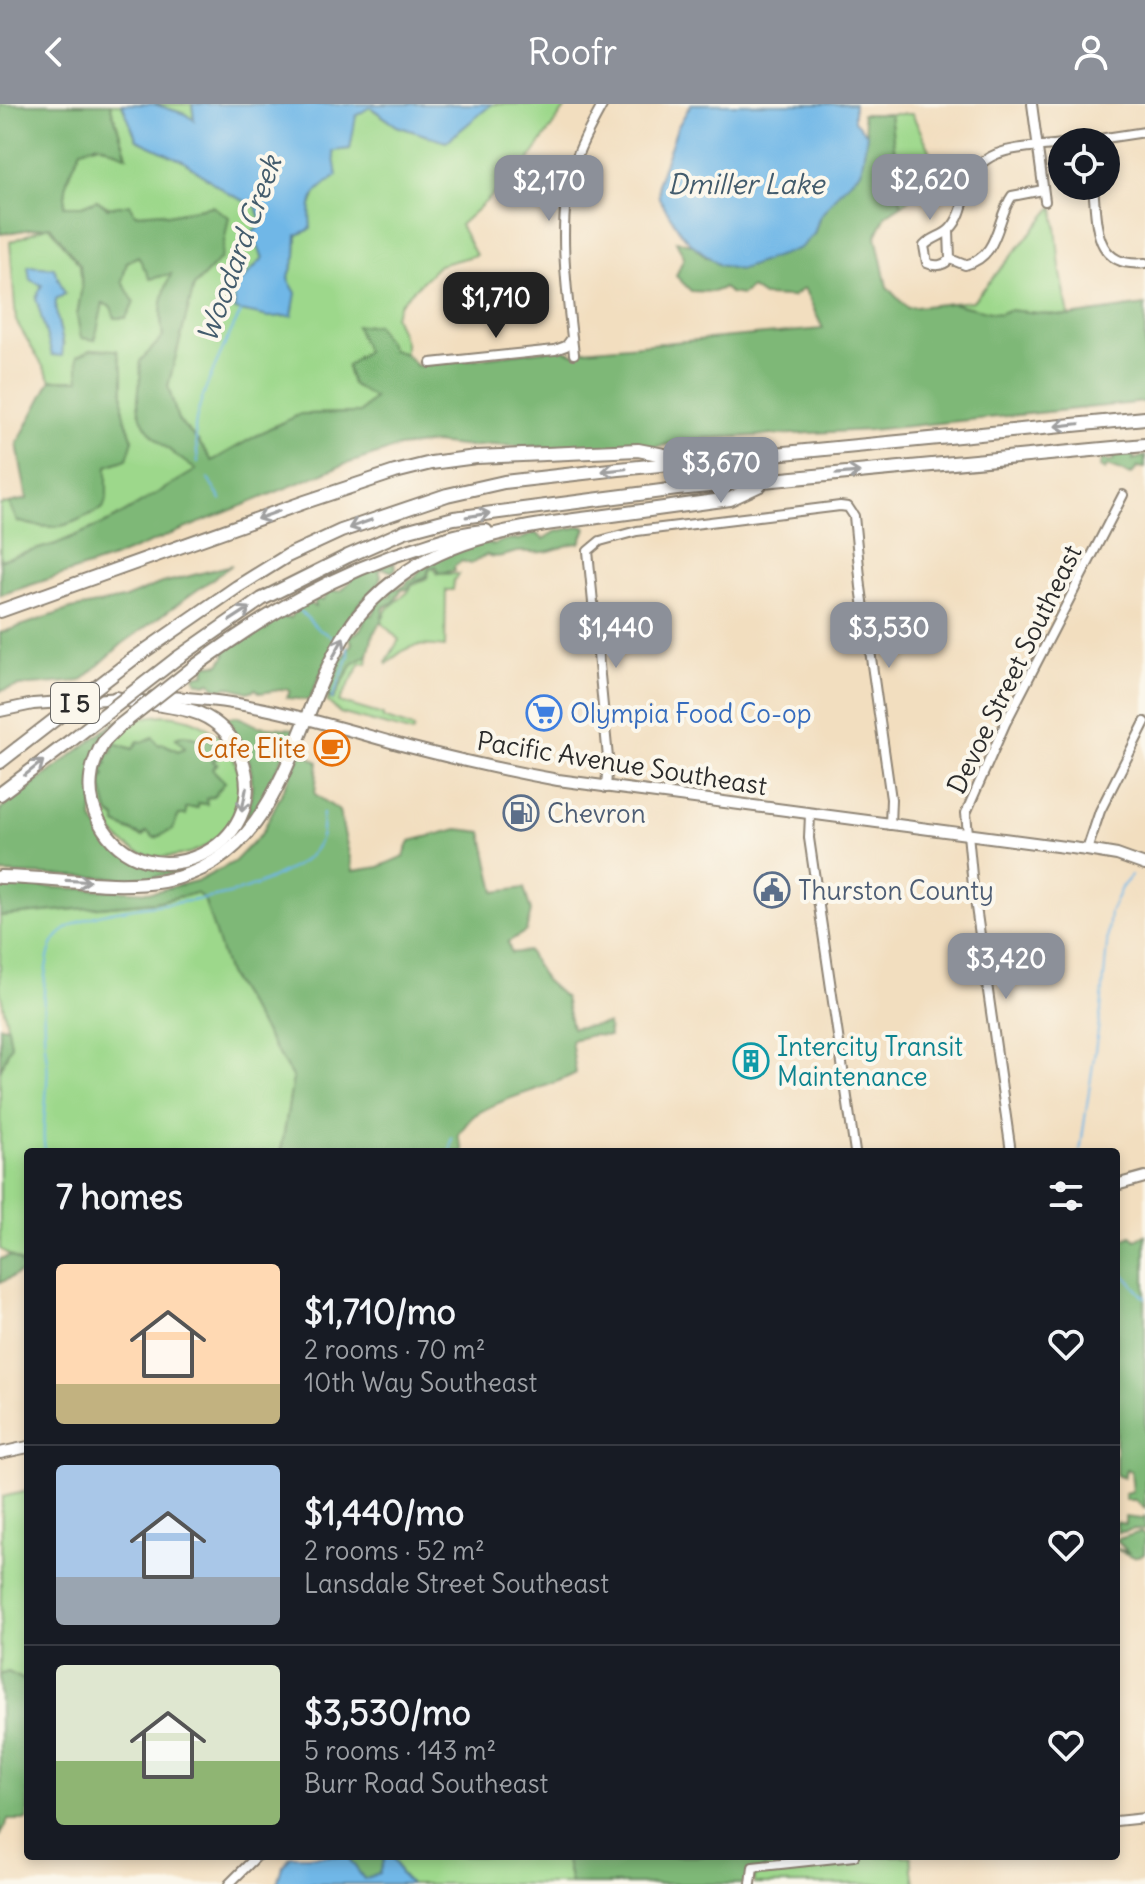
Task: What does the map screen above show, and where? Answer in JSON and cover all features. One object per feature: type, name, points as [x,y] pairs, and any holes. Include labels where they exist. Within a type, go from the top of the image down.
[{"type":"highway","name":"I 5","points":[[0,762],[133,659],[237,587],[287,556],[394,511],[504,482],[1145,418]]},
{"type":"highway","name":"I 5","points":[[0,794],[176,659],[262,599],[405,531],[454,518],[677,489],[1145,445]]},
{"type":"highway","points":[[0,611],[305,502],[431,463],[476,457],[638,450],[700,462]]},
{"type":"highway","points":[[116,698],[199,714],[213,721],[229,736],[240,753],[246,779],[246,799],[235,826],[216,848],[186,861],[157,863],[140,858],[124,850],[105,831],[91,799],[93,765],[105,740],[118,727],[194,667],[260,621],[340,577],[434,542],[479,531],[730,499],[771,480]]},
{"type":"highway","points":[[0,877],[146,883],[179,878],[208,866],[234,848],[265,811],[347,632],[381,592],[413,567],[445,550],[512,529]]},
{"type":"main road","name":"Pacific Avenue Southeast","points":[[0,711],[33,704],[116,698],[215,700],[255,706],[491,767],[606,788],[1087,850],[1117,855],[1145,865]]},
{"type":"main road","points":[[1120,1184],[1145,1177]]},
{"type":"main road","points":[[0,1453],[24,1448]]},
{"type":"street","points":[[574,354],[565,209],[571,173],[603,104]]},
{"type":"street","points":[[1032,104],[1045,201]]},
{"type":"street","points":[[1120,136],[1145,132]]},
{"type":"street","points":[[949,231],[950,259],[945,264],[927,263],[923,252],[927,242],[949,231],[961,211],[968,183],[978,164],[990,156],[1048,146]]},
{"type":"street","points":[[950,259],[965,265],[979,258],[997,235],[1012,196],[1043,190]]},
{"type":"street","points":[[1094,200],[1098,234],[1105,250],[1119,261],[1145,263]]},
{"type":"street","points":[[431,363],[555,350],[566,346],[572,338]]},
{"type":"street","name":"Devoe Street Southeast","points":[[1010,1148],[966,813],[1005,724],[1123,495]]},
{"type":"street","points":[[606,788],[608,758],[588,551],[600,541],[637,531],[848,507],[854,516],[891,799],[890,825]]},
{"type":"street","points":[[1087,850],[1100,811],[1145,722]]},
{"type":"street","points":[[810,814],[809,838],[854,1148]]},
{"type":"street","points":[[1120,1821],[1145,1821]]},
{"type":"street","points":[[229,1884],[253,1860]]},
{"type":"street","points":[[751,1884],[752,1860]]},
{"type":"street","points":[[753,1867],[817,1860]]},
{"type":"green space","points":[[0,104],[110,104],[127,156],[99,144],[81,149],[67,180],[64,206],[82,206],[97,200],[107,208],[130,204],[135,214],[162,212],[168,215],[212,206],[229,217],[221,258],[194,286],[168,386],[178,420],[212,461],[301,414],[360,413],[374,398],[352,384],[347,366],[366,351],[356,326],[376,325],[392,350],[405,354],[417,366],[561,348],[574,354],[583,350],[823,329],[804,288],[792,297],[763,296],[751,288],[742,295],[723,288],[713,292],[691,291],[676,276],[684,257],[676,241],[692,244],[706,257],[760,261],[800,247],[814,234],[819,218],[839,191],[861,171],[867,134],[862,114],[890,114],[901,205],[886,215],[876,236],[887,287],[907,308],[951,303],[999,314],[1008,310],[1069,316],[1145,305],[1145,402],[870,430],[696,439],[655,447],[606,449],[577,446],[552,450],[544,447],[471,447],[433,443],[399,447],[343,465],[110,559],[0,595],[0,560],[56,544],[110,521],[196,470],[158,440],[143,422],[139,411],[140,361],[163,337],[162,305],[171,274],[150,279],[138,256],[127,262],[122,281],[134,302],[126,318],[115,318],[111,307],[103,303],[95,340],[81,338],[77,316],[82,287],[80,265],[50,226],[0,234]]},
{"type":"green space","points":[[110,104],[122,104],[137,140],[183,161],[229,194],[256,206],[262,224],[252,234],[263,258],[234,289],[288,279],[296,256],[297,235],[311,229],[309,211],[333,150],[350,149],[355,116],[369,107],[397,126],[446,142],[492,104],[568,104],[523,168],[460,225],[476,255],[439,265],[400,303],[394,316],[405,342],[405,354],[392,350],[376,325],[367,351],[347,367],[352,384],[374,398],[360,413],[301,414],[212,461],[178,420],[168,386],[194,286],[221,258],[212,206],[168,215],[125,213],[97,200],[82,206],[64,206],[67,180],[81,149],[99,144],[127,155]]},
{"type":"green space","points":[[154,104],[192,104],[194,121],[185,114]]},
{"type":"green space","points":[[890,114],[912,114],[930,150],[914,195],[901,205]]},
{"type":"green space","points":[[1054,206],[1060,268],[1069,316],[1008,310],[999,314],[951,303],[973,301]]},
{"type":"green space","points":[[49,226],[80,265],[82,287],[77,316],[103,303],[111,307],[127,262],[138,256],[172,274],[162,305],[163,337],[141,361],[138,403],[182,459],[197,470],[110,521],[56,544],[0,560],[0,505],[9,503],[17,521],[43,527],[62,526],[103,508],[107,497],[107,466],[133,440],[123,412],[123,370],[80,380],[51,380],[16,321],[10,242]],"holes":[[[42,284],[65,294],[56,299],[55,308],[64,346]]]},
{"type":"green space","points":[[92,349],[117,350],[123,370],[123,412],[133,440],[127,459],[107,466],[107,497],[103,508],[62,526],[43,527],[17,521],[9,503],[27,499],[17,444],[51,380],[79,380],[77,356]]},
{"type":"green space","points":[[1128,453],[1134,456],[1133,460],[1145,456],[1145,468],[1138,467],[1131,475],[1107,466],[1105,470],[1100,467],[1104,459],[1114,461],[1112,456]]},
{"type":"green space","points":[[581,526],[586,528],[580,543],[543,552],[517,552],[498,557],[486,555],[471,564],[462,561],[454,567],[454,571],[439,573],[436,566],[429,568],[427,576],[411,584],[408,589],[401,590],[394,602],[384,607],[368,655],[353,664],[333,698],[327,696],[339,666],[336,661],[345,655],[352,643],[349,636],[361,628],[364,615],[372,615],[376,608],[373,604],[382,596],[391,596],[390,590],[405,586],[424,566],[469,546],[495,545],[535,533],[544,539],[557,531]]},
{"type":"green space","points":[[394,562],[396,568],[392,572],[383,568],[379,571],[378,589],[368,595],[347,621],[309,700],[287,698],[290,691],[286,689],[260,693],[256,689],[248,692],[227,686],[215,688],[211,682],[197,682],[194,676],[205,674],[207,665],[220,664],[226,654],[224,651],[230,647],[269,627],[267,622],[270,618],[291,618],[308,603],[315,607],[315,600],[323,600],[329,591],[341,591],[355,576]]},
{"type":"green space","points":[[232,565],[122,644],[81,681],[19,686],[0,691],[0,633],[71,609],[123,599],[159,584]]},
{"type":"green space","points":[[434,568],[438,574],[459,574],[454,580],[453,590],[446,590],[445,647],[413,646],[387,664],[399,640],[381,622],[387,609],[412,585],[427,578],[430,569]]},
{"type":"green space","points":[[368,655],[367,664],[361,663],[339,702],[383,715],[383,718],[414,728],[413,733],[340,713],[327,701],[329,698],[333,700],[353,664]]},
{"type":"green space","points":[[164,715],[195,722],[219,737],[233,758],[239,782],[237,807],[225,829],[205,846],[175,856],[148,855],[127,845],[111,829],[101,808],[98,785],[102,761],[114,739],[134,721]],"holes":[[[202,734],[210,735],[218,758],[211,761],[217,764],[212,769],[225,782],[213,797],[206,797],[206,804],[198,803],[197,808],[186,808],[186,815],[179,814],[172,830],[155,838],[147,832],[142,837],[116,824],[116,819],[108,812],[101,784],[104,776],[101,770],[114,743],[133,749],[138,741],[144,742],[152,737],[158,745],[164,744],[178,751],[186,748],[176,738],[184,735],[199,739]]]},
{"type":"green space","points":[[237,716],[257,726],[294,729],[294,734],[264,796],[235,837],[248,809],[252,787],[247,753],[242,742],[227,727],[227,718]]},
{"type":"green space","points":[[118,720],[100,740],[92,819],[109,842],[128,856],[178,869],[175,873],[143,879],[0,873],[0,810]]},
{"type":"green space","points":[[184,735],[199,739],[202,735],[210,735],[217,758],[212,761],[217,764],[212,769],[225,782],[213,797],[206,798],[207,804],[198,803],[198,808],[186,808],[186,815],[179,815],[172,830],[155,838],[147,832],[142,836],[116,824],[116,818],[108,812],[101,784],[105,775],[101,770],[114,743],[133,749],[138,741],[144,742],[153,737],[158,745],[164,744],[178,751],[185,748],[176,738]]},
{"type":"green space","points":[[302,752],[318,762],[315,794],[339,811],[353,871],[379,867],[404,856],[410,841],[458,829],[482,832],[495,892],[524,888],[531,911],[526,931],[508,942],[511,953],[528,951],[545,980],[565,998],[572,1028],[608,1024],[609,1036],[592,1035],[571,1040],[576,1073],[487,1108],[472,1117],[458,1135],[463,1148],[282,1148],[293,1078],[228,974],[204,899],[196,893],[155,902],[0,916],[0,885],[153,892],[200,880],[234,862],[262,833]]},
{"type":"green space","points":[[197,893],[205,899],[228,974],[293,1078],[282,1148],[24,1148],[24,1264],[0,1249],[0,1071],[11,1045],[0,990],[0,916],[155,902]]},
{"type":"green space","points":[[0,1026],[8,1027],[11,1045],[0,1071]]},
{"type":"green space","points":[[1145,1235],[1145,1508],[1135,1500],[1126,1500],[1125,1494],[1133,1492],[1131,1471],[1126,1469],[1124,1478],[1120,1476],[1120,1239],[1131,1236],[1136,1240]]},
{"type":"green space","points":[[10,1256],[20,1262],[24,1271],[0,1283],[0,1259]]},
{"type":"green space","points":[[24,1492],[24,1680],[8,1672],[0,1675],[2,1497]]},
{"type":"green space","points":[[1145,1516],[1145,1530],[1120,1533],[1120,1523],[1125,1524],[1125,1517],[1142,1519]]},
{"type":"green space","points":[[1140,1532],[1145,1535],[1144,1554],[1133,1556],[1120,1551],[1128,1552],[1120,1544],[1120,1539]]},
{"type":"green space","points":[[8,1672],[24,1680],[24,1820],[8,1820],[0,1837],[0,1675]]},
{"type":"green space","points":[[350,1860],[384,1860],[380,1873],[364,1879]]},
{"type":"green space","points":[[394,1860],[566,1860],[571,1884],[410,1884]]},
{"type":"green space","points":[[566,1860],[774,1860],[746,1884],[571,1884]]},
{"type":"green space","points":[[827,1860],[912,1860],[915,1884],[754,1884],[753,1867]]},
{"type":"water","points":[[122,104],[154,104],[194,120],[192,104],[492,104],[446,142],[397,126],[370,107],[356,116],[350,149],[333,151],[337,176],[317,192],[311,203],[311,229],[297,235],[296,256],[288,279],[296,293],[292,316],[269,317],[235,310],[234,289],[263,258],[252,233],[262,224],[256,206],[229,194],[183,161],[137,140]]},
{"type":"water","name":"Dmiller Lake","points":[[691,104],[854,104],[854,121],[867,134],[861,171],[839,192],[819,218],[814,234],[800,248],[739,270],[719,265],[681,233],[659,198],[658,182],[677,128]]},
{"type":"water","points":[[28,266],[54,268],[65,294],[56,299],[62,356],[52,355],[36,298],[42,285],[30,280]]},
{"type":"water","points":[[287,1860],[350,1860],[364,1879],[379,1873],[384,1860],[394,1860],[410,1884],[277,1884],[282,1866]]},
{"type":"waterway","name":"Woodard Creek","points":[[198,462],[195,430],[200,404],[241,312]]},
{"type":"waterway","name":"Woodard Creek","points":[[208,479],[221,500]]},
{"type":"waterway","name":"Woodard Creek","points":[[300,611],[318,629],[336,639]]},
{"type":"waterway","name":"Woodard Creek","points":[[332,699],[349,656],[347,646]]},
{"type":"waterway","name":"Woodard Creek","points":[[45,1148],[48,1072],[44,1034],[45,978],[51,947],[57,937],[71,926],[110,912],[220,896],[267,880],[311,854],[322,834],[323,813]]},
{"type":"waterway","points":[[1081,1148],[1101,1010],[1110,912],[1121,888],[1131,876]]},
{"type":"waterway","points":[[451,1148],[452,1138]]},
{"type":"waterway","points":[[1120,1270],[1145,1298]]},
{"type":"place","name":"Olympia Food Co-op","points":[[544,713]]},
{"type":"place","name":"Cafe Elite","points":[[332,748]]},
{"type":"place","name":"Chevron","points":[[521,813]]},
{"type":"place","name":"Thurston County","points":[[772,890]]},
{"type":"place","name":"Intercity Transit Maintenance","points":[[751,1061]]}]
